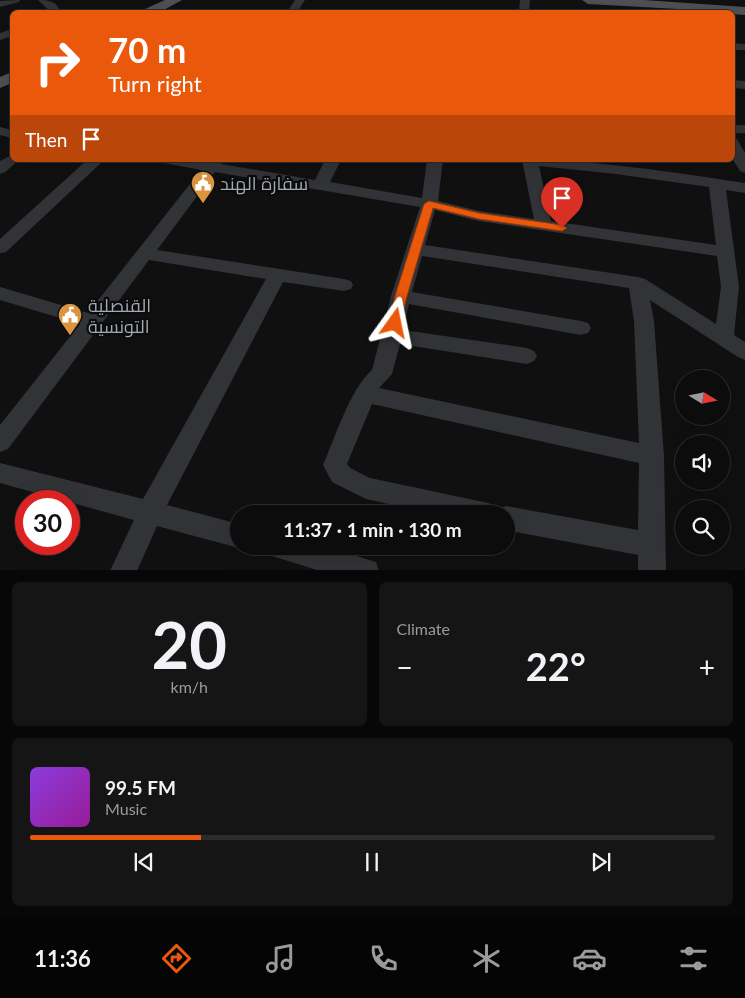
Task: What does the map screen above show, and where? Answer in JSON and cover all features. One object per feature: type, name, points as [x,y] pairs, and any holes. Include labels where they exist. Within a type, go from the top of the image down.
[{"type":"main road","points":[[142,10],[163,0]]},
{"type":"main road","points":[[154,10],[176,0]]},
{"type":"main road","points":[[588,0],[731,10]]},
{"type":"main road","points":[[656,0],[745,6]]},
{"type":"street","points":[[0,4],[15,0]]},
{"type":"street","points":[[43,0],[55,10]]},
{"type":"street","points":[[735,148],[745,168]]},
{"type":"street","points":[[0,169],[10,161]]},
{"type":"street","points":[[0,248],[94,162]]},
{"type":"street","points":[[199,162],[214,163],[320,186],[429,204],[479,216],[727,252]]},
{"type":"street","points":[[320,186],[332,162]]},
{"type":"street","points":[[435,162],[429,204],[401,296],[381,374],[371,383],[365,394],[335,462],[340,475],[366,488],[446,505]]},
{"type":"street","points":[[530,162],[544,226]]},
{"type":"street","points":[[572,162],[615,164],[717,185],[745,188]]},
{"type":"street","points":[[0,442],[214,163]]},
{"type":"street","points":[[717,185],[727,252],[738,289],[724,337]]},
{"type":"street","points":[[415,249],[638,283],[745,352]]},
{"type":"street","points":[[144,254],[344,285]]},
{"type":"street","points":[[123,570],[150,512],[278,274]]},
{"type":"street","points":[[638,283],[644,330],[652,456],[652,570]]},
{"type":"street","points":[[0,293],[93,321]]},
{"type":"street","points":[[401,296],[581,328]]},
{"type":"street","points":[[392,336],[527,356]]},
{"type":"street","points":[[365,394],[652,456]]},
{"type":"street","points":[[0,473],[230,534]]},
{"type":"street","points":[[515,520],[651,545]]},
{"type":"street","points":[[301,555],[330,566],[366,570]]},
{"type":"place","name":"سفارة الهند","points":[[203,204]]},
{"type":"place","name":"القنصلية التونسية","points":[[70,336]]},
{"type":"route","points":[[395,323],[401,296],[423,229],[429,204],[479,216],[562,228]]}]
